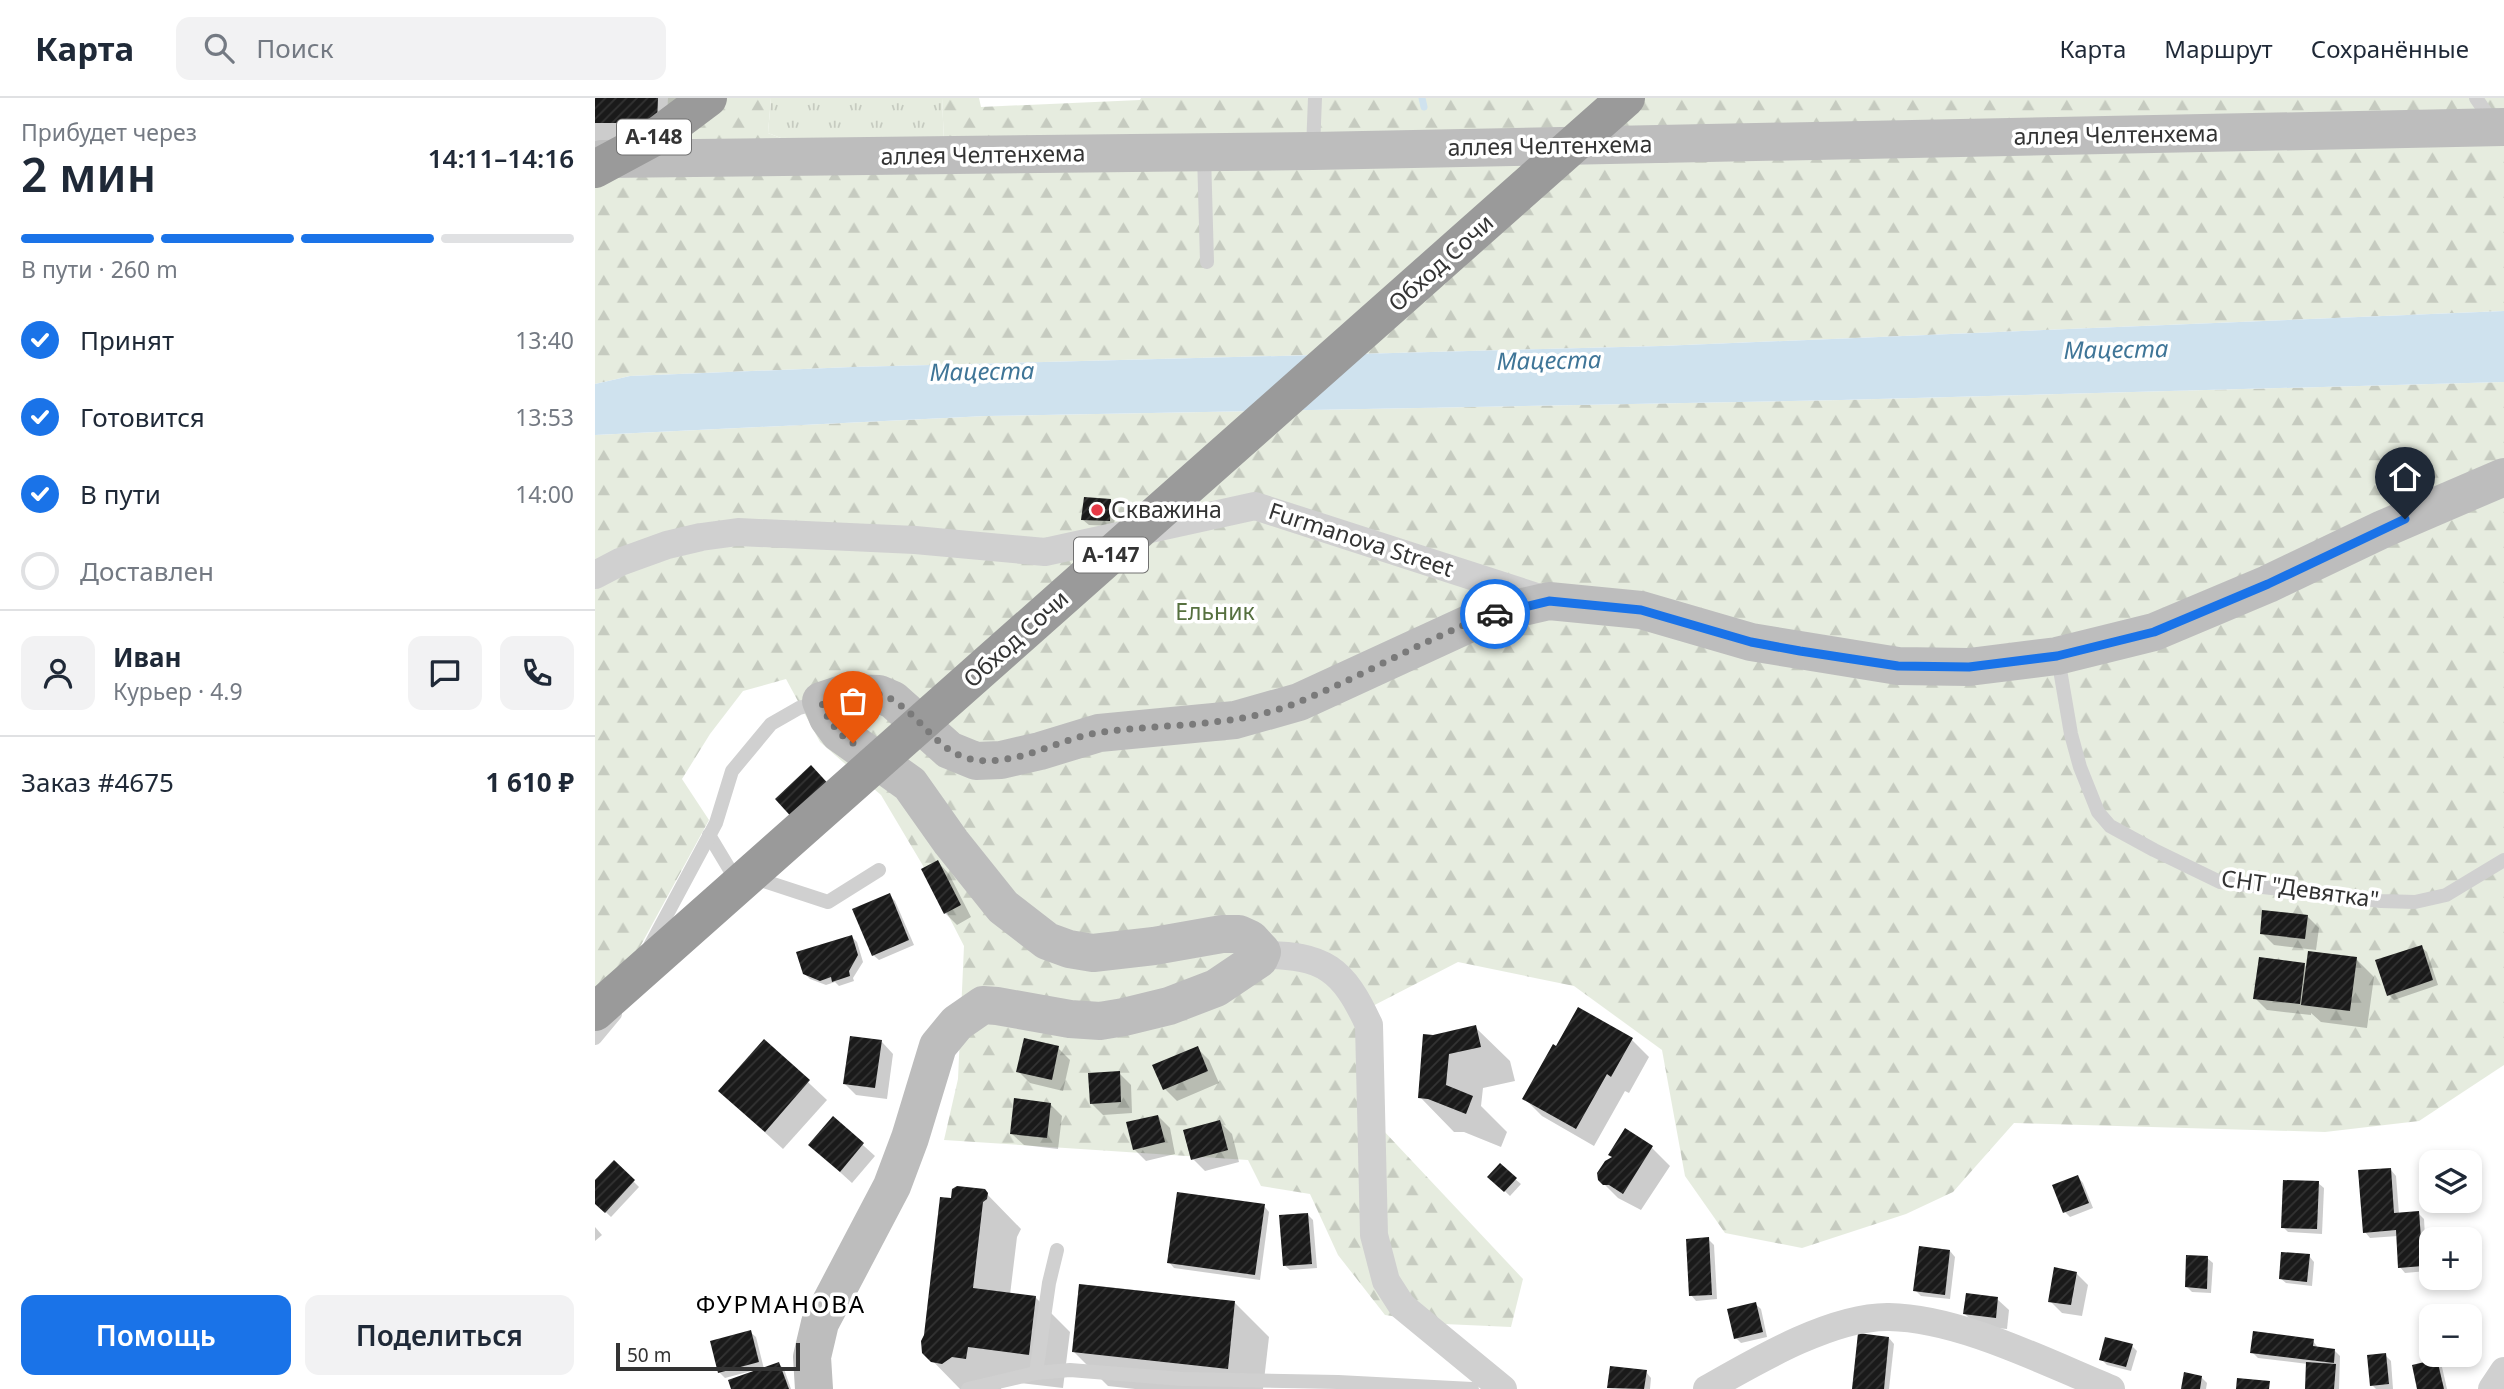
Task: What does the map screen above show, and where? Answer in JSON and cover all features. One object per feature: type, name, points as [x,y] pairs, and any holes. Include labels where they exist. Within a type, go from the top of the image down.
[{"type":"highway","name":"А-148","points":[[595,169],[660,134],[708,98]]},
{"type":"highway","name":"Обход Сочи","points":[[595,1012],[1626,98]]},
{"type":"street","name":"аллея Челтенхема","points":[[595,159],[1313,151],[2492,118]]},
{"type":"street","points":[[1261,955],[1258,945],[1239,934],[1222,934],[1093,953],[1069,949],[1047,941],[1003,908],[951,842],[910,783],[839,733],[828,718],[821,701],[845,693],[879,694],[893,700],[949,750],[976,761],[1001,760],[1099,733],[1235,720],[1299,702],[1488,615],[1549,601],[1641,610],[1751,642],[1898,666],[1969,667],[2057,656],[2154,632],[2268,584],[2383,529],[2504,477]]},
{"type":"street","name":"Furmanova Street","points":[[595,575],[620,562],[667,545],[701,537],[738,533],[915,540],[1045,552],[1255,506],[1549,601]]},
{"type":"street","points":[[814,1389],[812,1357],[820,1324],[892,1186],[911,1138],[938,1046],[957,1023],[983,1006],[1070,1019],[1100,1021],[1124,1017],[1169,1006],[1216,988],[1243,972],[1261,955],[1303,959],[1331,968],[1355,995],[1369,1025],[1374,1236],[1386,1281],[1402,1306],[1503,1389]]},
{"type":"street","points":[[1707,1389],[1817,1332],[1887,1317],[1927,1320],[1976,1334],[2111,1389]]},
{"type":"street","points":[[2492,1389],[2504,1371]]},
{"type":"lane","points":[[1313,151],[1315,98]]},
{"type":"lane","points":[[1204,152],[1207,262]]},
{"type":"lane","name":"СНТ \"Девятка\"","points":[[2057,656],[2071,734],[2080,767],[2098,812],[2110,826],[2220,881],[2381,901],[2415,902],[2446,895],[2504,860]]},
{"type":"lane","points":[[595,1038],[613,1017],[716,823],[732,771],[771,724],[799,708],[821,701]]},
{"type":"lane","points":[[709,835],[730,870],[828,902],[879,870]]},
{"type":"lane","points":[[1036,1373],[1049,1283],[1057,1250]]},
{"type":"lane","points":[[975,1389],[1036,1373],[1070,1370],[1182,1379],[1338,1382],[1472,1389]]},
{"type":"green space","points":[[668,98],[771,98],[768,133],[827,156],[944,142],[942,98],[979,98],[981,107],[1141,98],[2504,98],[2504,311],[1661,346],[852,367],[630,376],[595,384],[595,159],[665,158]]},
{"type":"green space","points":[[771,98],[942,98],[944,142],[827,156],[768,133]]},
{"type":"green space","name":"Ельник","points":[[2504,382],[2504,1065],[2419,1121],[2325,1132],[2014,1123],[1953,1192],[1906,1214],[1802,1248],[1725,1233],[1685,1176],[1662,1050],[1574,986],[1458,962],[1363,1011],[1365,1111],[1523,1279],[1511,1327],[1444,1324],[1385,1315],[1338,1255],[1310,1194],[1261,1186],[1248,1160],[944,1140],[958,1079],[964,946],[922,864],[881,795],[820,742],[786,679],[743,691],[710,734],[682,779],[709,820],[635,956],[595,991],[595,435],[986,416],[1841,400]]},
{"type":"water","name":"Мацеста","points":[[2504,311],[2504,382],[1841,400],[986,416],[595,435],[595,384],[630,376],[852,367],[1661,346]]},
{"type":"building","points":[[595,98],[658,98],[657,123],[595,123]]},
{"type":"building","name":"Скважина","points":[[1084,497],[1111,499],[1110,521],[1081,520]]},
{"type":"building","points":[[811,765],[833,789],[796,822],[775,799]]},
{"type":"building","points":[[938,860],[961,905],[944,914],[921,869]]},
{"type":"building","points":[[890,893],[909,940],[872,956],[852,909]]},
{"type":"building","points":[[2262,910],[2308,915],[2305,939],[2260,934]]},
{"type":"building","points":[[852,935],[858,955],[849,971],[850,976],[832,982],[831,977],[820,981],[803,974],[796,952]]},
{"type":"building","points":[[2422,945],[2433,980],[2387,996],[2375,960]]},
{"type":"building","points":[[2308,951],[2357,957],[2350,1011],[2301,1005]]},
{"type":"building","points":[[2259,957],[2305,963],[2300,1004],[2253,999]]},
{"type":"building","points":[[1578,1007],[1633,1038],[1611,1077],[1607,1074],[1576,1129],[1522,1099],[1553,1044],[1556,1046]]},
{"type":"building","points":[[1476,1025],[1481,1047],[1449,1054],[1446,1085],[1473,1096],[1466,1114],[1428,1099],[1418,1098],[1423,1034],[1433,1035]]},
{"type":"building","points":[[850,1036],[882,1040],[875,1088],[843,1084]]},
{"type":"building","points":[[1024,1038],[1059,1046],[1052,1080],[1016,1072]]},
{"type":"building","points":[[764,1039],[810,1080],[765,1132],[718,1091]]},
{"type":"building","points":[[1198,1046],[1208,1071],[1163,1090],[1152,1065]]},
{"type":"building","points":[[1120,1071],[1121,1102],[1090,1104],[1088,1073]]},
{"type":"building","points":[[1014,1098],[1051,1103],[1047,1138],[1010,1134]]},
{"type":"building","points":[[1158,1115],[1165,1142],[1133,1150],[1126,1122]]},
{"type":"building","points":[[833,1116],[864,1143],[840,1172],[808,1145]]},
{"type":"building","points":[[1220,1120],[1228,1150],[1191,1160],[1183,1130]]},
{"type":"building","points":[[1625,1128],[1653,1146],[1623,1194],[1609,1185],[1603,1185],[1598,1180],[1597,1173],[1605,1161],[1612,1157],[1608,1155]]},
{"type":"building","points":[[614,1160],[635,1180],[605,1213],[595,1204],[595,1180]]},
{"type":"building","points":[[1500,1163],[1517,1178],[1504,1192],[1487,1177]]},
{"type":"building","points":[[2391,1168],[2394,1213],[2419,1211],[2419,1266],[2398,1268],[2396,1230],[2363,1233],[2358,1170]]},
{"type":"building","points":[[2078,1175],[2089,1203],[2063,1213],[2052,1185]]},
{"type":"building","points":[[2283,1180],[2319,1181],[2317,1229],[2281,1228]]},
{"type":"building","points":[[957,1186],[985,1189],[988,1193],[983,1202],[973,1288],[1036,1296],[1029,1355],[968,1347],[966,1359],[952,1357],[942,1364],[931,1362],[922,1353],[921,1341],[924,1335],[940,1197],[951,1198],[952,1189]]},
{"type":"building","points":[[1177,1192],[1265,1204],[1255,1275],[1167,1263]]},
{"type":"building","points":[[1308,1213],[1312,1264],[1283,1266],[1279,1215]]},
{"type":"building","points":[[1709,1237],[1712,1295],[1689,1296],[1686,1239]]},
{"type":"building","points":[[1919,1246],[1950,1250],[1945,1295],[1913,1291]]},
{"type":"building","points":[[2281,1252],[2310,1254],[2307,1282],[2279,1279]]},
{"type":"building","points":[[2186,1255],[2208,1256],[2207,1289],[2185,1287]]},
{"type":"building","points":[[2054,1267],[2077,1272],[2071,1305],[2048,1302]]},
{"type":"building","points":[[1079,1284],[1235,1301],[1228,1369],[1072,1352]]},
{"type":"building","points":[[1966,1293],[1998,1297],[1996,1318],[1963,1314]]},
{"type":"building","points":[[1756,1302],[1763,1332],[1734,1339],[1727,1309]]},
{"type":"building","points":[[751,1330],[759,1362],[718,1373],[710,1341]]},
{"type":"building","points":[[2253,1331],[2314,1339],[2313,1346],[2335,1349],[2334,1363],[2250,1353]]},
{"type":"building","points":[[1858,1333],[1889,1337],[1884,1389],[1852,1389]]},
{"type":"building","points":[[2105,1337],[2133,1344],[2126,1367],[2099,1360]]},
{"type":"building","points":[[2386,1353],[2389,1384],[2370,1386],[2367,1355]]},
{"type":"building","points":[[779,1362],[789,1389],[731,1389],[728,1380]]},
{"type":"building","points":[[2306,1362],[2336,1364],[2334,1389],[2305,1389]]},
{"type":"building","points":[[2419,1363],[2419,1367],[2439,1367],[2444,1389],[2417,1389],[2412,1365]]},
{"type":"building","points":[[1610,1366],[1647,1370],[1644,1389],[1607,1388]]},
{"type":"building","points":[[2184,1372],[2202,1376],[2200,1389],[2181,1389]]},
{"type":"building","points":[[2237,1378],[2270,1381],[2269,1389],[2236,1389]]},
{"type":"waterway","points":[[1422,98],[1424,107]]},
{"type":"way so far","points":[[853,743],[839,733],[828,718],[821,701],[845,693],[879,694],[893,700],[949,750],[976,761],[1001,760],[1099,733],[1235,720],[1299,702],[1443,635],[1495,614]]},
{"type":"place","name":"Скважина","points":[[1097,510]]},
{"type":"district","name":"ФУРМАНОВА","points":[[781,1305]]},
{"type":"route","points":[[1495,614],[1549,601],[1641,610],[1751,642],[1800,651],[1898,666],[1969,667],[2057,656],[2154,632],[2268,584],[2405,519]]}]
